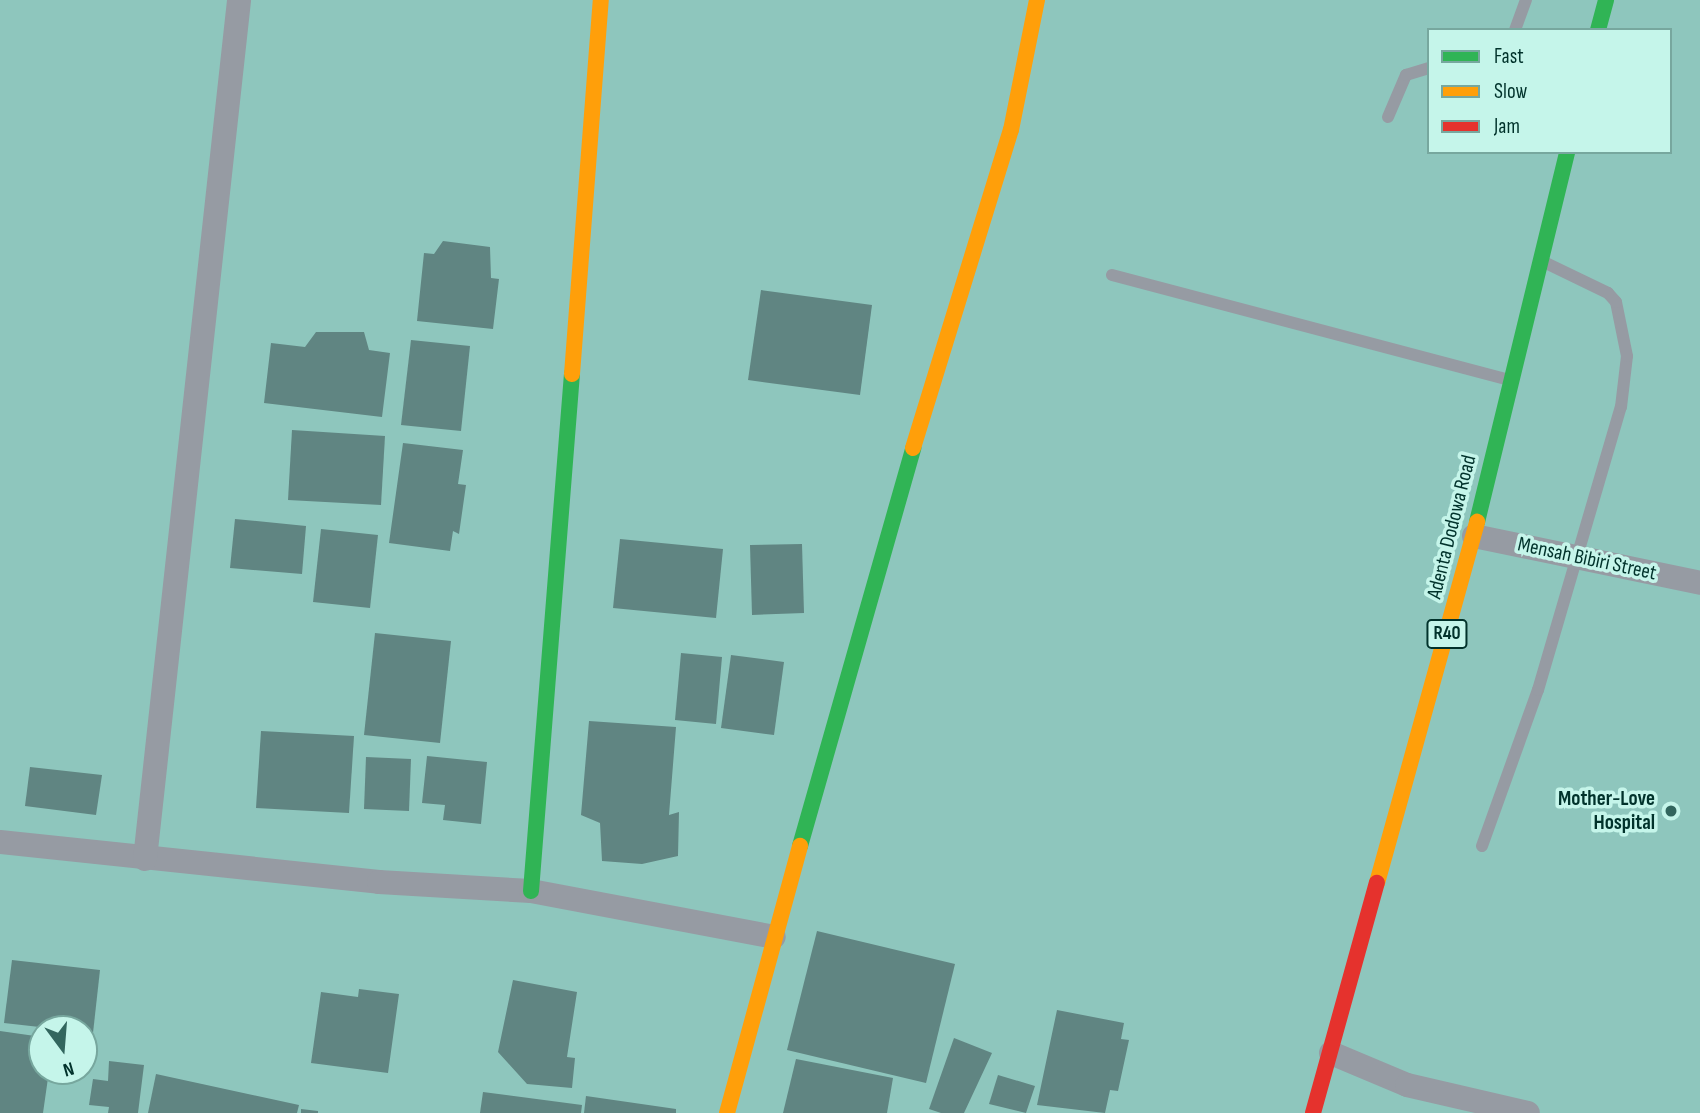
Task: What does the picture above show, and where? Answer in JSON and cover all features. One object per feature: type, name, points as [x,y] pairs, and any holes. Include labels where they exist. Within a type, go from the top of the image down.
[{"type":"street","points":[[145,859],[239,0]]},
{"type":"street","points":[[531,891],[601,0]]},
{"type":"street","points":[[727,1113],[878,563],[1011,130],[1037,0]]},
{"type":"street","points":[[1599,28],[1606,0]]},
{"type":"street","name":"Adenta Dodowa Road","points":[[1313,1113],[1474,536],[1509,380],[1566,154]]},
{"type":"street","name":"Mensah Bibiri Street","points":[[1474,536],[1575,554],[1700,583]]},
{"type":"street","points":[[0,842],[379,883],[531,891],[774,937]]},
{"type":"street","points":[[1331,1053],[1407,1085],[1528,1113]]},
{"type":"lane","points":[[1516,28],[1526,0]]},
{"type":"lane","points":[[1388,117],[1406,75],[1427,69]]},
{"type":"lane","points":[[1482,846],[1538,690],[1575,554],[1621,407],[1627,356],[1616,302],[1608,293],[1540,260]]},
{"type":"lane","points":[[1112,275],[1509,380]]},
{"type":"building","points":[[443,241],[490,247],[491,278],[499,279],[493,329],[417,321],[424,253],[434,254]]},
{"type":"building","points":[[761,290],[872,305],[860,395],[748,380]]},
{"type":"building","points":[[316,332],[364,332],[369,350],[390,353],[382,417],[264,403],[271,343],[305,347]]},
{"type":"building","points":[[411,340],[470,346],[461,431],[401,425]]},
{"type":"building","points":[[292,430],[385,436],[381,505],[288,500]]},
{"type":"building","points":[[403,443],[463,450],[458,484],[466,485],[459,534],[453,531],[450,551],[389,543]]},
{"type":"building","points":[[235,519],[306,526],[302,574],[230,568]]},
{"type":"building","points":[[321,529],[378,535],[370,608],[313,602]]},
{"type":"building","points":[[620,539],[723,549],[716,618],[613,608]]},
{"type":"building","points":[[802,544],[804,613],[752,615],[750,545]]},
{"type":"building","points":[[375,633],[451,641],[440,743],[364,735]]},
{"type":"building","points":[[681,653],[722,657],[716,724],[675,720]]},
{"type":"building","points":[[731,655],[784,662],[774,735],[721,728]]},
{"type":"building","points":[[589,721],[676,727],[669,815],[679,812],[678,856],[642,864],[602,861],[600,823],[581,815]]},
{"type":"building","points":[[261,731],[354,736],[349,813],[256,808]]},
{"type":"building","points":[[427,756],[487,762],[481,824],[443,820],[445,805],[422,803]]},
{"type":"building","points":[[366,757],[411,759],[409,811],[364,809]]},
{"type":"building","points":[[30,767],[102,775],[96,815],[25,806]]},
{"type":"building","points":[[817,931],[955,964],[926,1083],[787,1050]]},
{"type":"building","points":[[12,960],[100,970],[95,1015],[28,1015],[28,1026],[4,1023]]},
{"type":"building","points":[[513,980],[577,992],[567,1057],[575,1058],[572,1088],[527,1084],[498,1052]]},
{"type":"building","points":[[359,989],[399,994],[388,1073],[311,1063],[321,992],[358,997]]},
{"type":"building","points":[[1057,1010],[1124,1023],[1121,1039],[1129,1040],[1118,1091],[1110,1090],[1105,1113],[1037,1105]]},
{"type":"building","points":[[0,1031],[28,1035],[28,1085],[47,1085],[43,1113],[0,1113]]},
{"type":"building","points":[[954,1038],[992,1053],[964,1113],[941,1113],[929,1109]]},
{"type":"building","points":[[796,1059],[893,1078],[887,1113],[783,1113]]},
{"type":"building","points":[[109,1061],[144,1065],[138,1113],[108,1113],[109,1107],[89,1105],[92,1085],[98,1085],[98,1080],[108,1081]]},
{"type":"building","points":[[156,1074],[299,1105],[297,1113],[148,1113]]},
{"type":"building","points":[[998,1075],[1035,1086],[1026,1113],[989,1104]]},
{"type":"building","points":[[483,1092],[582,1105],[581,1113],[480,1113]]},
{"type":"building","points":[[586,1096],[676,1109],[676,1113],[584,1113]]},
{"type":"building","points":[[301,1109],[318,1111],[318,1113],[301,1113]]},
{"type":"traffic: fast","points":[[1599,28],[1606,0]]},
{"type":"traffic: fast","points":[[1477,522],[1567,154]]},
{"type":"traffic: fast","points":[[531,891],[572,374]]},
{"type":"traffic: fast","points":[[800,846],[913,448]]},
{"type":"traffic: slow","points":[[572,374],[601,0]]},
{"type":"traffic: slow","points":[[913,448],[1011,130],[1037,0]]},
{"type":"traffic: slow","points":[[1377,883],[1477,522]]},
{"type":"traffic: slow","points":[[727,1113],[800,846]]},
{"type":"traffic: jam","points":[[1313,1113],[1377,883]]},
{"type":"place","name":"Mother-Love Hospital","points":[[1671,811]]}]
